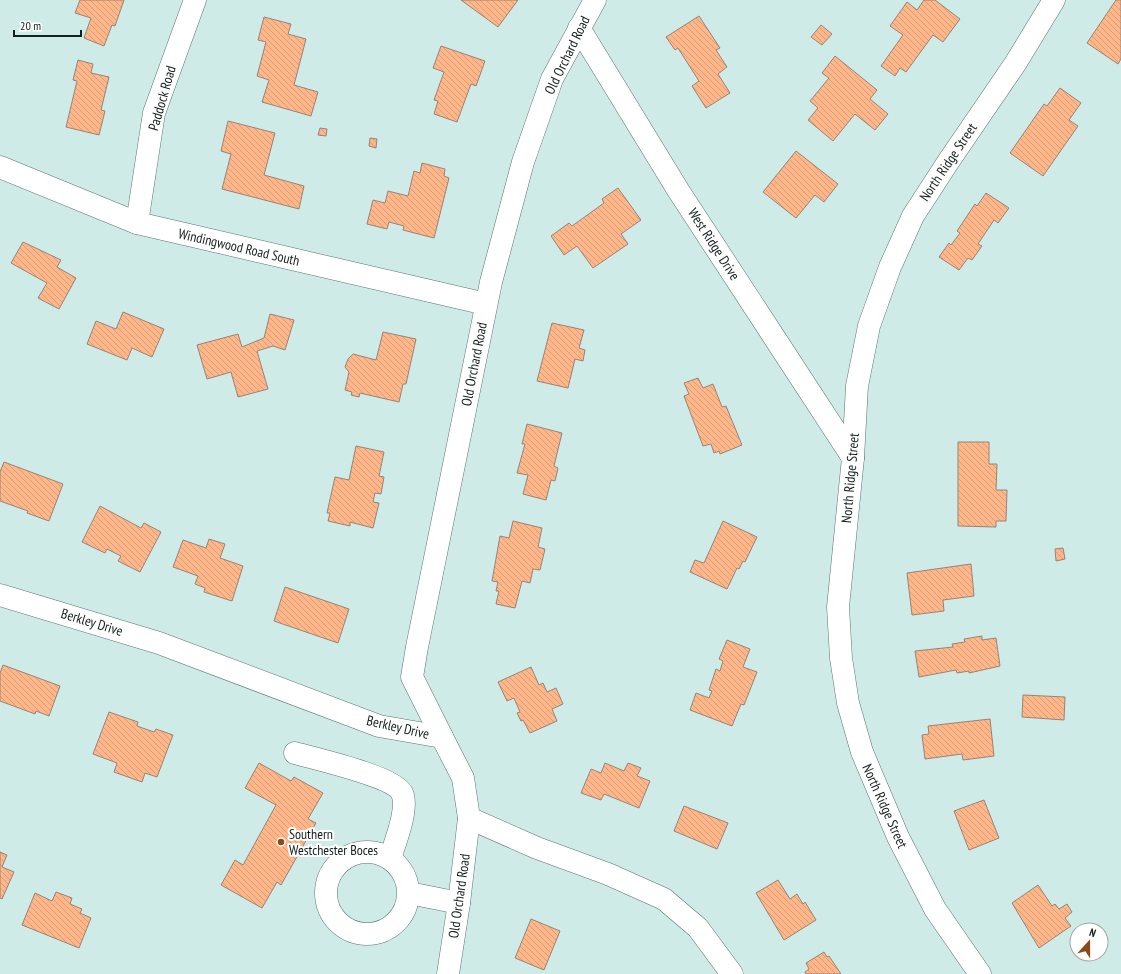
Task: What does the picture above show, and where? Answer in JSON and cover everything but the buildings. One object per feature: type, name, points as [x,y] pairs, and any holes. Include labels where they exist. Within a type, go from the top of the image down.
[{"type":"street","name":"Paddock Road","points":[[136,223],[154,113],[194,0]]},
{"type":"street","name":"Old Orchard Road","points":[[442,737],[412,677],[486,304],[523,162],[552,79],[595,0]]},
{"type":"street","name":"North Ridge Street","points":[[980,974],[934,909],[898,837],[862,752],[848,703],[841,658],[838,607],[853,458],[857,386],[867,334],[890,267],[913,216],[1015,64],[1054,0]]},
{"type":"street","name":"West Ridge Drive","points":[[579,28],[678,190],[853,458]]},
{"type":"street","name":"Windingwood Road South","points":[[0,167],[136,223],[486,304]]},
{"type":"street","name":"Berkley Drive","points":[[0,595],[159,642],[380,726],[442,737],[463,778],[469,818]]},
{"type":"street","points":[[295,752],[373,775],[395,786],[402,793],[404,809],[390,858]]},
{"type":"street","name":"Old Orchard Road","points":[[448,974],[459,903],[469,818]]},
{"type":"street","points":[[469,818],[536,848],[608,874],[664,900],[698,928],[732,974]]},
{"type":"street","points":[[364,851],[378,852],[390,858],[400,868],[406,880],[409,893],[406,907],[400,919],[389,928],[377,933],[363,934],[350,930],[339,923],[330,912],[326,899],[326,886],[331,873],[339,862],[351,855],[364,851]]},
{"type":"street","points":[[409,893],[459,903]]},
{"type":"place","name":"Southern Westchester Boces","points":[[281,842]]}]
